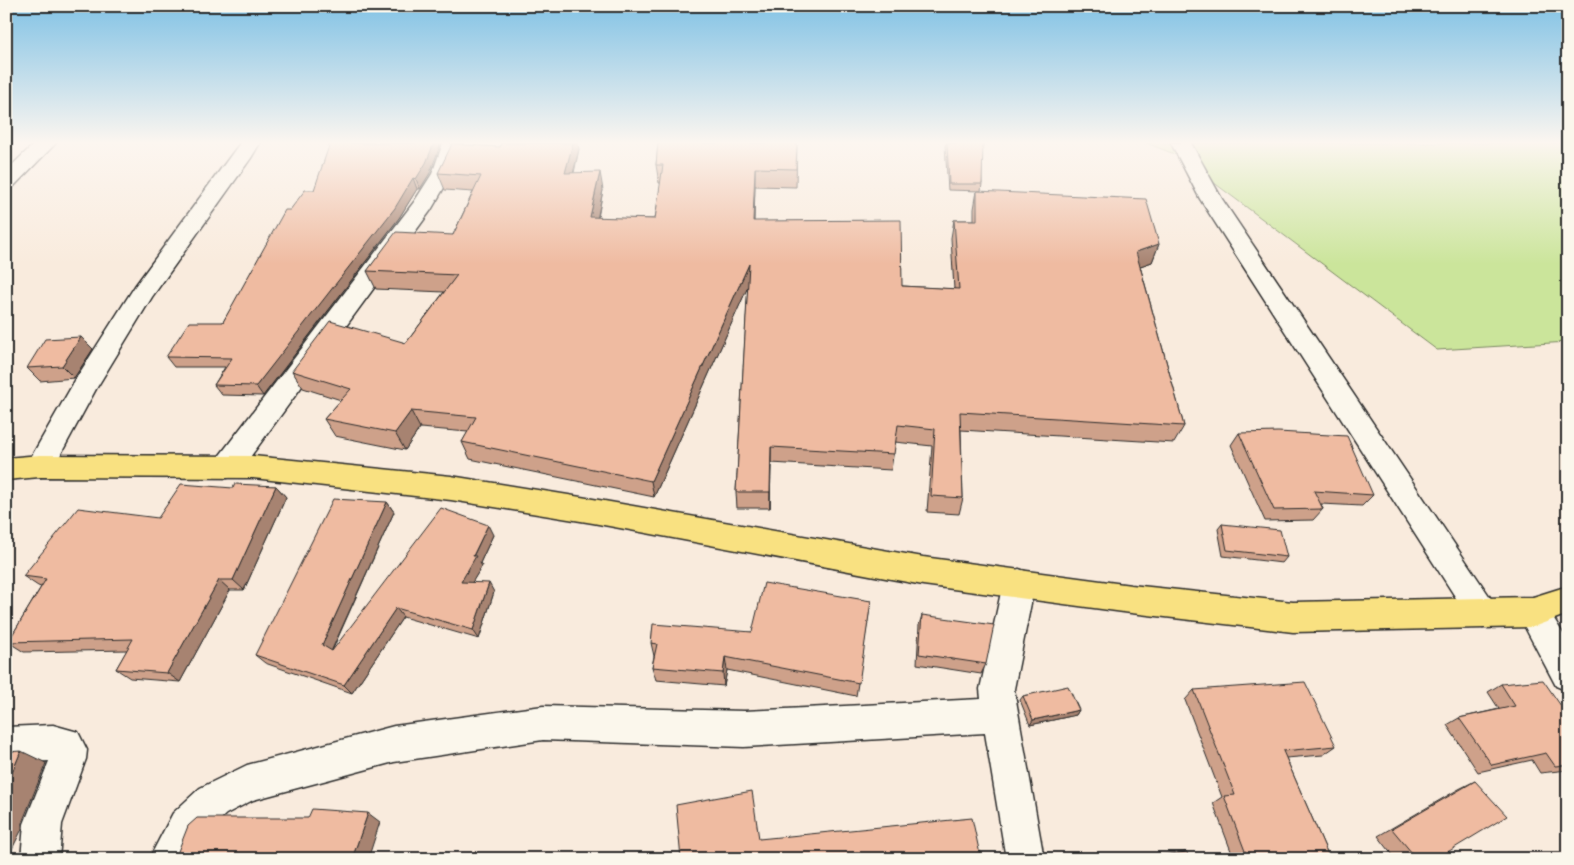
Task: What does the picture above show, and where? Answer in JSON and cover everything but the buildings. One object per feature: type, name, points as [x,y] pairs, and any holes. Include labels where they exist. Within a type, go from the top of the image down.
[{"type":"main road","points":[[6,469],[40,466],[253,468],[451,488],[593,511],[923,571],[1131,599],[1293,617],[1533,612],[1568,600]]},
{"type":"street","points":[[40,466],[86,384],[143,292],[223,183]]},
{"type":"street","points":[[227,467],[423,205],[436,183]]},
{"type":"street","points":[[1203,183],[1211,199],[1483,612]]},
{"type":"street","points":[[1019,583],[997,689],[1025,859]]},
{"type":"street","points":[[1533,612],[1568,675]]},
{"type":"street","points":[[168,859],[186,826],[212,801],[247,783],[394,744],[543,723],[744,729],[1000,715]]},
{"type":"street","points":[[6,745],[53,743],[65,745],[69,750],[68,759],[43,824],[40,859]]},
{"type":"green space","points":[[1215,183],[1568,183],[1568,342],[1437,350]]}]
